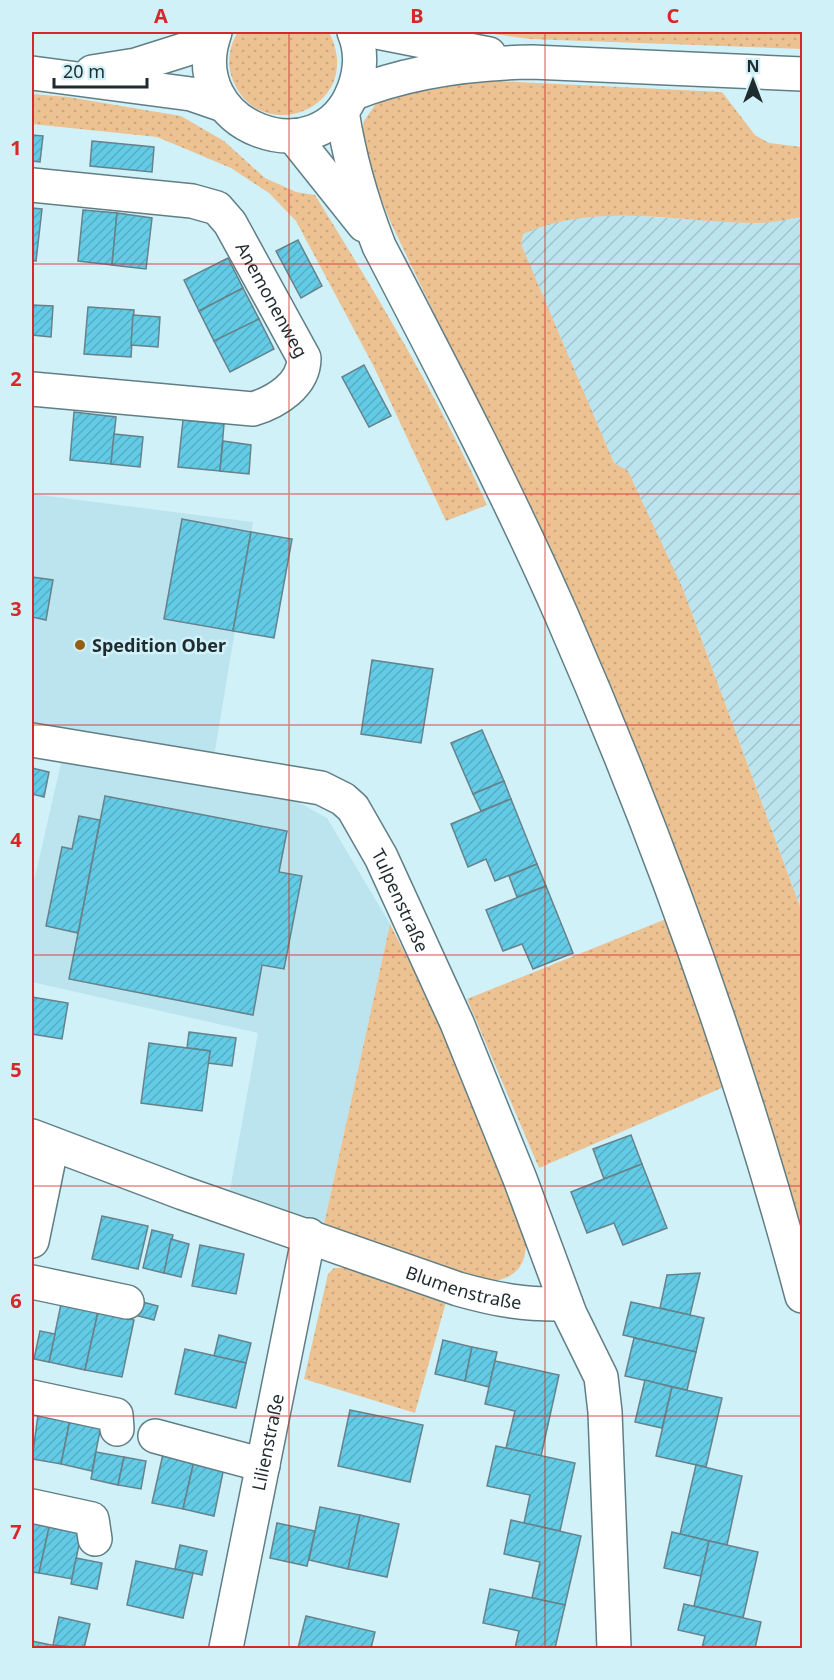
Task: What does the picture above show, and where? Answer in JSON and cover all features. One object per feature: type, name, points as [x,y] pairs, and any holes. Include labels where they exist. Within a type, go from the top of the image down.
[{"type":"street","points":[[354,32],[360,59],[358,77],[347,103],[346,140],[368,218],[379,246],[483,449],[561,614],[645,823],[701,972],[752,1119],[802,1296]]},
{"type":"street","points":[[377,32],[532,62]]},
{"type":"street","points":[[40,74],[103,71],[136,65],[214,36],[210,74],[223,105],[240,121],[261,133],[293,136],[311,132],[327,123],[347,103],[381,82],[418,74],[495,63],[532,62],[802,74]]},
{"type":"street","points":[[40,74],[191,94],[223,105]]},
{"type":"street","points":[[293,136],[379,246]]},
{"type":"street","name":"Anemonenweg","points":[[32,185],[192,201],[217,208],[230,223],[296,340],[304,358],[304,367],[302,375],[293,385],[265,405],[253,409],[32,388]]},
{"type":"street","name":"Tulpenstraße","points":[[32,740],[321,788],[343,799],[353,808],[381,857],[457,1023],[566,1304]]},
{"type":"street","points":[[32,1241],[42,1140]]},
{"type":"street","name":"Blumenstraße","points":[[42,1140],[183,1193],[498,1301],[526,1305],[566,1304]]},
{"type":"street","name":"Lilienstraße","points":[[226,1648],[309,1235]]},
{"type":"street","points":[[32,1282],[127,1302]]},
{"type":"street","points":[[566,1304],[601,1377],[605,1412],[614,1648]]},
{"type":"street","points":[[32,1397],[116,1415],[117,1429]]},
{"type":"street","points":[[156,1436],[263,1465]]},
{"type":"street","points":[[32,1506],[92,1519],[94,1539]]},
{"type":"shaded area","points":[[238,32],[329,32],[337,59],[334,82],[321,99],[304,111],[283,115],[262,111],[244,98],[231,75],[230,52]]},
{"type":"shaded area","points":[[479,32],[802,32],[802,49],[529,39]]},
{"type":"shaded area","points":[[496,81],[722,92],[755,135],[769,143],[802,147],[802,217],[757,223],[638,216],[580,218],[551,224],[523,234],[521,244],[614,463],[628,471],[683,589],[802,912],[802,1232],[728,1000],[573,604],[390,221],[363,152],[361,137],[364,121],[375,105],[391,96],[447,82]]},
{"type":"shaded area","points":[[32,94],[68,97],[181,116],[224,141],[265,178],[296,192],[315,195],[428,386],[487,505],[446,521],[374,367],[296,221],[269,193],[231,168],[157,137],[32,124]]},
{"type":"shaded area","points":[[580,216],[637,216],[758,223],[802,217],[802,912],[683,589],[614,463],[521,245],[523,234],[543,225]]},
{"type":"shaded area","points":[[32,494],[253,522],[209,787],[296,801],[327,818],[390,924],[324,1224],[230,1190],[258,1033],[32,982],[32,890],[61,763],[52,728],[32,724]]},
{"type":"shaded area","points":[[666,919],[724,1087],[539,1168],[467,999]]},
{"type":"shaded area","points":[[390,924],[441,1024],[525,1232],[523,1261],[512,1274],[505,1278],[484,1281],[324,1224]]},
{"type":"shaded area","points":[[334,1268],[347,1268],[446,1302],[415,1413],[304,1379],[328,1274]]},
{"type":"building","points":[[32,135],[43,136],[40,162],[32,161]]},
{"type":"building","points":[[92,141],[154,147],[152,172],[90,166]]},
{"type":"building","points":[[32,208],[42,209],[36,261],[32,260]]},
{"type":"building","points":[[83,210],[117,213],[112,265],[78,261]]},
{"type":"building","points":[[117,213],[152,218],[146,269],[112,265]]},
{"type":"building","points":[[298,240],[322,286],[301,298],[276,251]]},
{"type":"building","points":[[228,258],[243,288],[199,311],[184,280]]},
{"type":"building","points":[[243,288],[259,319],[214,341],[199,311]]},
{"type":"building","points":[[32,305],[53,306],[51,337],[32,335]]},
{"type":"building","points":[[88,307],[134,310],[131,357],[84,354]]},
{"type":"building","points":[[133,315],[160,317],[158,347],[131,345]]},
{"type":"building","points":[[259,319],[274,349],[230,372],[214,341]]},
{"type":"building","points":[[364,365],[391,416],[369,427],[342,377]]},
{"type":"building","points":[[74,412],[116,417],[111,464],[70,460]]},
{"type":"building","points":[[183,420],[224,424],[220,471],[178,467]]},
{"type":"building","points":[[114,434],[143,437],[140,467],[111,464]]},
{"type":"building","points":[[223,441],[251,445],[249,474],[220,471]]},
{"type":"building","points":[[182,519],[251,532],[233,631],[164,619]]},
{"type":"building","points":[[251,532],[292,539],[274,638],[233,631]]},
{"type":"building","points":[[32,577],[53,580],[46,620],[32,617]]},
{"type":"building","points":[[372,660],[433,669],[421,743],[361,734]]},
{"type":"building","points":[[482,730],[504,781],[473,794],[451,743]]},
{"type":"building","points":[[32,768],[49,772],[44,797],[32,794]]},
{"type":"building","points":[[504,781],[511,799],[481,811],[473,794]]},
{"type":"building","points":[[105,796],[287,831],[279,872],[302,876],[284,969],[262,965],[253,1015],[69,979]]},
{"type":"building","points":[[511,799],[537,864],[495,881],[486,859],[468,867],[451,824]]},
{"type":"building","points":[[79,816],[100,820],[78,933],[46,926],[62,847],[72,849]]},
{"type":"building","points":[[537,864],[546,886],[517,897],[509,876]]},
{"type":"building","points":[[546,886],[573,953],[533,969],[522,944],[503,951],[486,910]]},
{"type":"building","points":[[32,997],[68,1003],[62,1039],[32,1034]]},
{"type":"building","points":[[189,1032],[236,1038],[232,1066],[208,1063],[210,1051],[187,1048]]},
{"type":"building","points":[[149,1043],[210,1051],[202,1111],[141,1103]]},
{"type":"building","points":[[631,1135],[642,1164],[604,1179],[593,1149]]},
{"type":"building","points":[[642,1164],[667,1228],[623,1245],[614,1223],[587,1233],[571,1192]]},
{"type":"building","points":[[102,1216],[148,1226],[138,1269],[92,1259]]},
{"type":"building","points":[[152,1230],[173,1235],[164,1273],[143,1268]]},
{"type":"building","points":[[171,1239],[189,1244],[181,1277],[164,1273]]},
{"type":"building","points":[[200,1245],[244,1254],[236,1294],[192,1286]]},
{"type":"building","points":[[700,1273],[690,1315],[660,1308],[667,1275]]},
{"type":"building","points":[[131,1299],[158,1306],[154,1320],[127,1313]]},
{"type":"building","points":[[631,1302],[704,1318],[696,1352],[623,1335]]},
{"type":"building","points":[[61,1304],[98,1312],[85,1370],[49,1362]]},
{"type":"building","points":[[98,1312],[134,1320],[122,1377],[85,1370]]},
{"type":"building","points":[[40,1331],[55,1334],[49,1362],[34,1359]]},
{"type":"building","points":[[219,1335],[251,1343],[246,1363],[214,1356]]},
{"type":"building","points":[[634,1338],[696,1352],[687,1390],[625,1376]]},
{"type":"building","points":[[443,1340],[472,1347],[465,1381],[435,1374]]},
{"type":"building","points":[[472,1347],[497,1352],[489,1387],[465,1381]]},
{"type":"building","points":[[185,1349],[246,1363],[236,1408],[175,1394]]},
{"type":"building","points":[[495,1361],[559,1375],[541,1456],[506,1448],[515,1411],[485,1404]]},
{"type":"building","points":[[645,1380],[672,1387],[662,1428],[635,1422]]},
{"type":"building","points":[[672,1387],[722,1398],[706,1467],[656,1456]]},
{"type":"building","points":[[39,1408],[71,1415],[61,1464],[32,1459]]},
{"type":"building","points":[[350,1410],[423,1425],[410,1482],[338,1466]]},
{"type":"building","points":[[71,1415],[102,1421],[92,1471],[61,1464]]},
{"type":"building","points":[[496,1446],[575,1463],[560,1531],[524,1523],[530,1495],[487,1486]]},
{"type":"building","points":[[96,1452],[124,1457],[118,1485],[91,1479]]},
{"type":"building","points":[[163,1454],[194,1461],[183,1509],[152,1503]]},
{"type":"building","points":[[124,1457],[146,1461],[141,1489],[118,1485]]},
{"type":"building","points":[[194,1461],[224,1467],[214,1516],[183,1509]]},
{"type":"building","points":[[696,1465],[742,1476],[727,1545],[680,1534]]},
{"type":"building","points":[[320,1507],[360,1515],[348,1569],[309,1560]]},
{"type":"building","points":[[360,1515],[399,1524],[387,1577],[348,1569]]},
{"type":"building","points":[[32,1520],[50,1523],[39,1573],[32,1572]]},
{"type":"building","points":[[511,1520],[581,1536],[565,1605],[532,1598],[540,1562],[504,1554]]},
{"type":"building","points":[[50,1523],[82,1530],[72,1579],[39,1573]]},
{"type":"building","points":[[277,1523],[315,1531],[307,1566],[270,1558]]},
{"type":"building","points":[[672,1532],[709,1541],[701,1576],[664,1568]]},
{"type":"building","points":[[709,1541],[758,1552],[743,1618],[694,1606]]},
{"type":"building","points":[[180,1545],[207,1551],[202,1575],[175,1569]]},
{"type":"building","points":[[76,1558],[102,1563],[97,1589],[71,1584]]},
{"type":"building","points":[[136,1561],[193,1573],[183,1618],[127,1605]]},
{"type":"building","points":[[490,1589],[565,1605],[555,1648],[515,1648],[519,1631],[483,1623]]},
{"type":"building","points":[[684,1604],[761,1622],[755,1648],[702,1648],[705,1636],[678,1630]]},
{"type":"building","points":[[306,1616],[375,1632],[371,1648],[298,1648]]},
{"type":"building","points":[[59,1617],[90,1624],[84,1648],[53,1645]]},
{"type":"building","points":[[32,1641],[61,1647],[61,1648],[32,1648]]},
{"type":"place","name":"Spedition Ober","points":[[80,645]]}]
